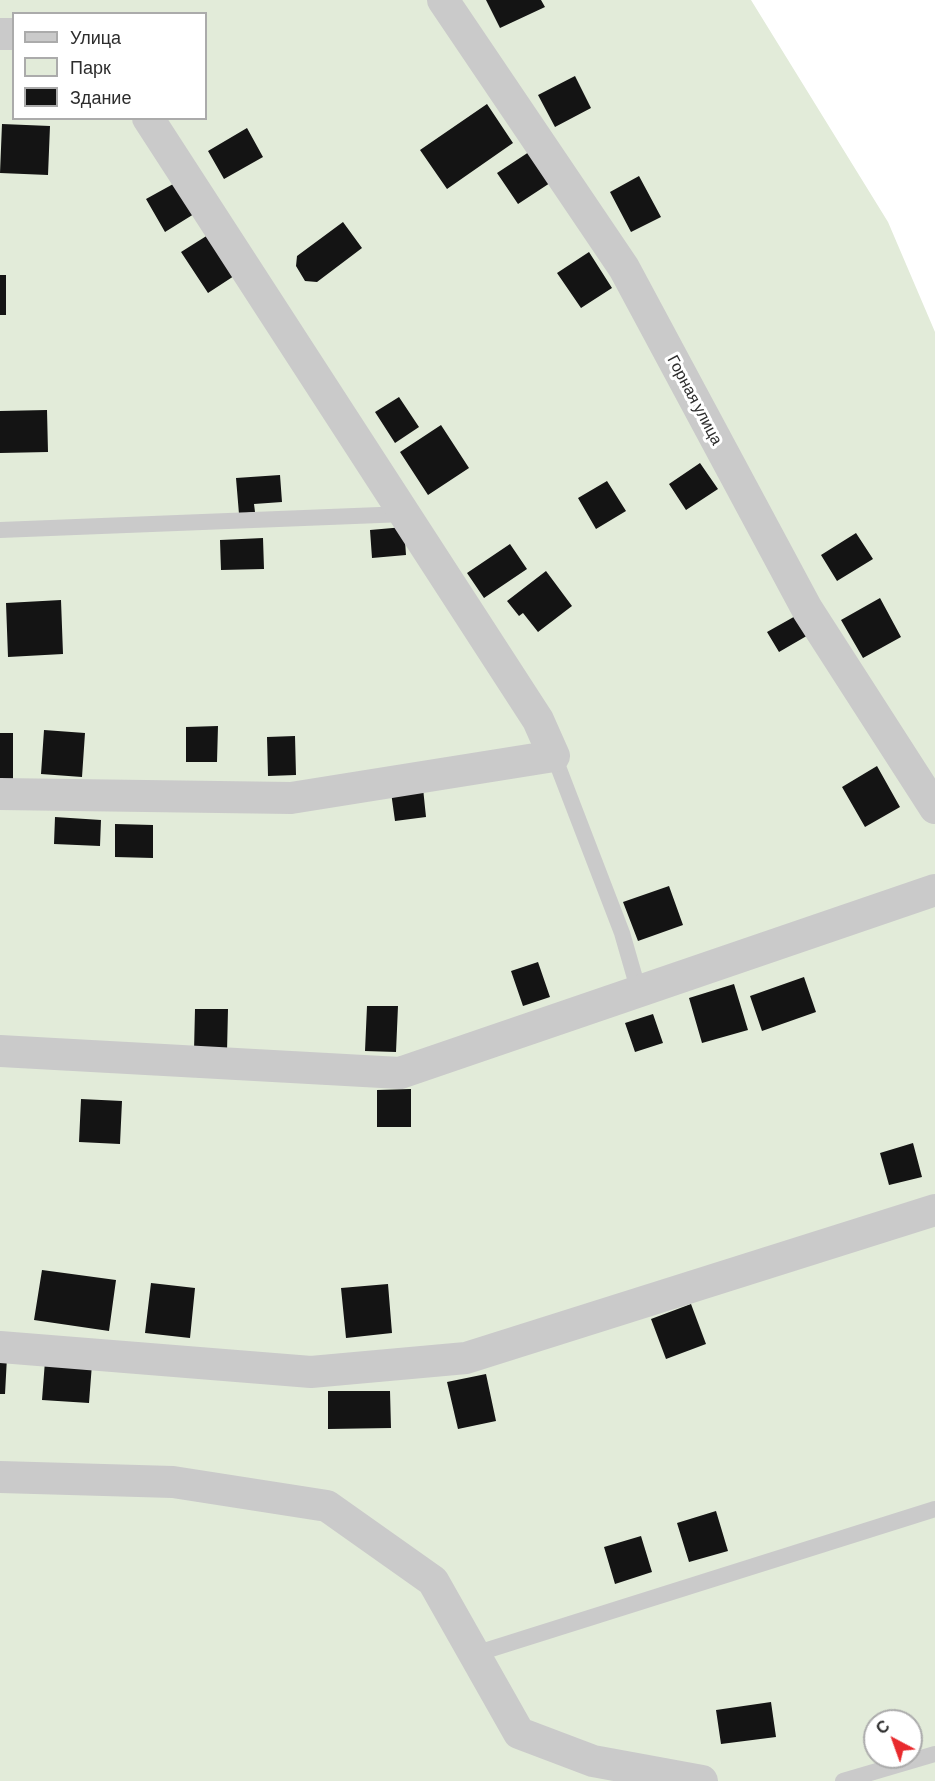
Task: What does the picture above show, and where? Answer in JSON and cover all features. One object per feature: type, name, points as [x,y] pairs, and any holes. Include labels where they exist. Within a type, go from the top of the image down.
[{"type":"street","name":"Горная улица","points":[[443,0],[624,268],[807,609],[935,808]]},
{"type":"street","points":[[0,794],[291,798],[554,756],[538,720],[149,120]]},
{"type":"street","points":[[0,1051],[400,1073],[935,891]]},
{"type":"street","points":[[0,1347],[311,1372],[466,1358],[935,1210]]},
{"type":"street","points":[[0,1477],[173,1482],[327,1506],[433,1581],[519,1733],[593,1761],[702,1781]]},
{"type":"lane","points":[[0,530],[405,514]]},
{"type":"lane","points":[[554,756],[622,933],[639,992]]},
{"type":"lane","points":[[475,1654],[935,1509]]},
{"type":"lane","points":[[843,1781],[935,1754]]},
{"type":"green space","points":[[0,0],[751,0],[888,222],[935,332],[935,1781],[0,1781]]},
{"type":"building","points":[[486,0],[541,0],[545,7],[500,28]]},
{"type":"building","points":[[575,76],[591,108],[555,127],[538,95]]},
{"type":"building","points":[[487,104],[513,143],[447,189],[420,150]]},
{"type":"building","points":[[2,124],[50,126],[48,175],[0,173]]},
{"type":"building","points":[[247,128],[263,157],[224,179],[208,151]]},
{"type":"building","points":[[529,152],[550,183],[518,204],[497,173]]},
{"type":"building","points":[[639,176],[661,217],[631,232],[610,192]]},
{"type":"building","points":[[175,183],[194,214],[165,232],[146,199]]},
{"type":"building","points":[[343,222],[362,248],[317,282],[305,281],[296,266],[297,256]]},
{"type":"building","points":[[208,235],[234,276],[208,293],[181,252]]},
{"type":"building","points":[[589,252],[612,288],[581,308],[557,273]]},
{"type":"building","points":[[0,275],[6,275],[6,315],[0,315]]},
{"type":"building","points":[[399,397],[419,427],[395,443],[375,412]]},
{"type":"building","points":[[47,410],[48,452],[0,453],[0,411]]},
{"type":"building","points":[[441,425],[469,468],[428,495],[400,452]]},
{"type":"building","points":[[700,463],[718,489],[686,510],[669,484]]},
{"type":"building","points":[[280,475],[282,502],[254,504],[255,512],[239,514],[236,478]]},
{"type":"building","points":[[607,481],[626,511],[596,529],[578,498]]},
{"type":"building","points":[[404,527],[406,555],[372,558],[370,530]]},
{"type":"building","points":[[856,533],[873,559],[837,581],[821,555]]},
{"type":"building","points":[[263,538],[264,569],[221,570],[220,540]]},
{"type":"building","points":[[510,544],[527,569],[484,598],[467,573]]},
{"type":"building","points":[[546,571],[572,606],[538,632],[523,613],[519,616],[507,601]]},
{"type":"building","points":[[880,598],[901,637],[863,658],[841,620]]},
{"type":"building","points":[[61,600],[63,654],[8,657],[6,603]]},
{"type":"building","points":[[799,614],[810,634],[779,652],[767,632]]},
{"type":"building","points":[[218,726],[217,762],[186,762],[186,727]]},
{"type":"building","points":[[44,730],[85,733],[82,777],[41,774]]},
{"type":"building","points":[[0,733],[13,733],[13,781],[0,781]]},
{"type":"building","points":[[295,736],[296,775],[268,776],[267,737]]},
{"type":"building","points":[[877,766],[900,807],[865,827],[842,787]]},
{"type":"building","points":[[423,788],[426,817],[395,821],[391,792]]},
{"type":"building","points":[[55,817],[101,820],[100,846],[54,844]]},
{"type":"building","points":[[115,824],[153,825],[153,858],[115,857]]},
{"type":"building","points":[[669,886],[683,925],[638,941],[623,902]]},
{"type":"building","points":[[538,962],[550,997],[523,1006],[511,971]]},
{"type":"building","points":[[804,977],[816,1012],[762,1031],[750,996]]},
{"type":"building","points":[[734,984],[748,1030],[702,1043],[689,998]]},
{"type":"building","points":[[367,1006],[398,1006],[396,1052],[365,1051]]},
{"type":"building","points":[[195,1009],[228,1009],[227,1052],[194,1051]]},
{"type":"building","points":[[653,1014],[663,1043],[635,1052],[625,1023]]},
{"type":"building","points":[[411,1089],[411,1127],[377,1127],[377,1090]]},
{"type":"building","points":[[81,1099],[122,1101],[120,1144],[79,1142]]},
{"type":"building","points":[[913,1143],[922,1177],[889,1185],[880,1153]]},
{"type":"building","points":[[42,1270],[116,1280],[109,1331],[34,1320]]},
{"type":"building","points":[[151,1283],[195,1288],[190,1338],[145,1333]]},
{"type":"building","points":[[388,1284],[392,1333],[346,1338],[341,1288]]},
{"type":"building","points":[[691,1304],[706,1344],[666,1359],[651,1319]]},
{"type":"building","points":[[0,1356],[7,1357],[5,1394],[0,1394]]},
{"type":"building","points":[[45,1361],[92,1364],[89,1403],[42,1400]]},
{"type":"building","points":[[486,1374],[496,1421],[458,1429],[447,1382]]},
{"type":"building","points":[[328,1391],[390,1391],[391,1428],[328,1429]]},
{"type":"building","points":[[716,1511],[728,1551],[689,1562],[677,1523]]},
{"type":"building","points":[[641,1536],[652,1572],[615,1584],[604,1547]]},
{"type":"building","points":[[771,1702],[776,1737],[721,1744],[716,1710]]}]
